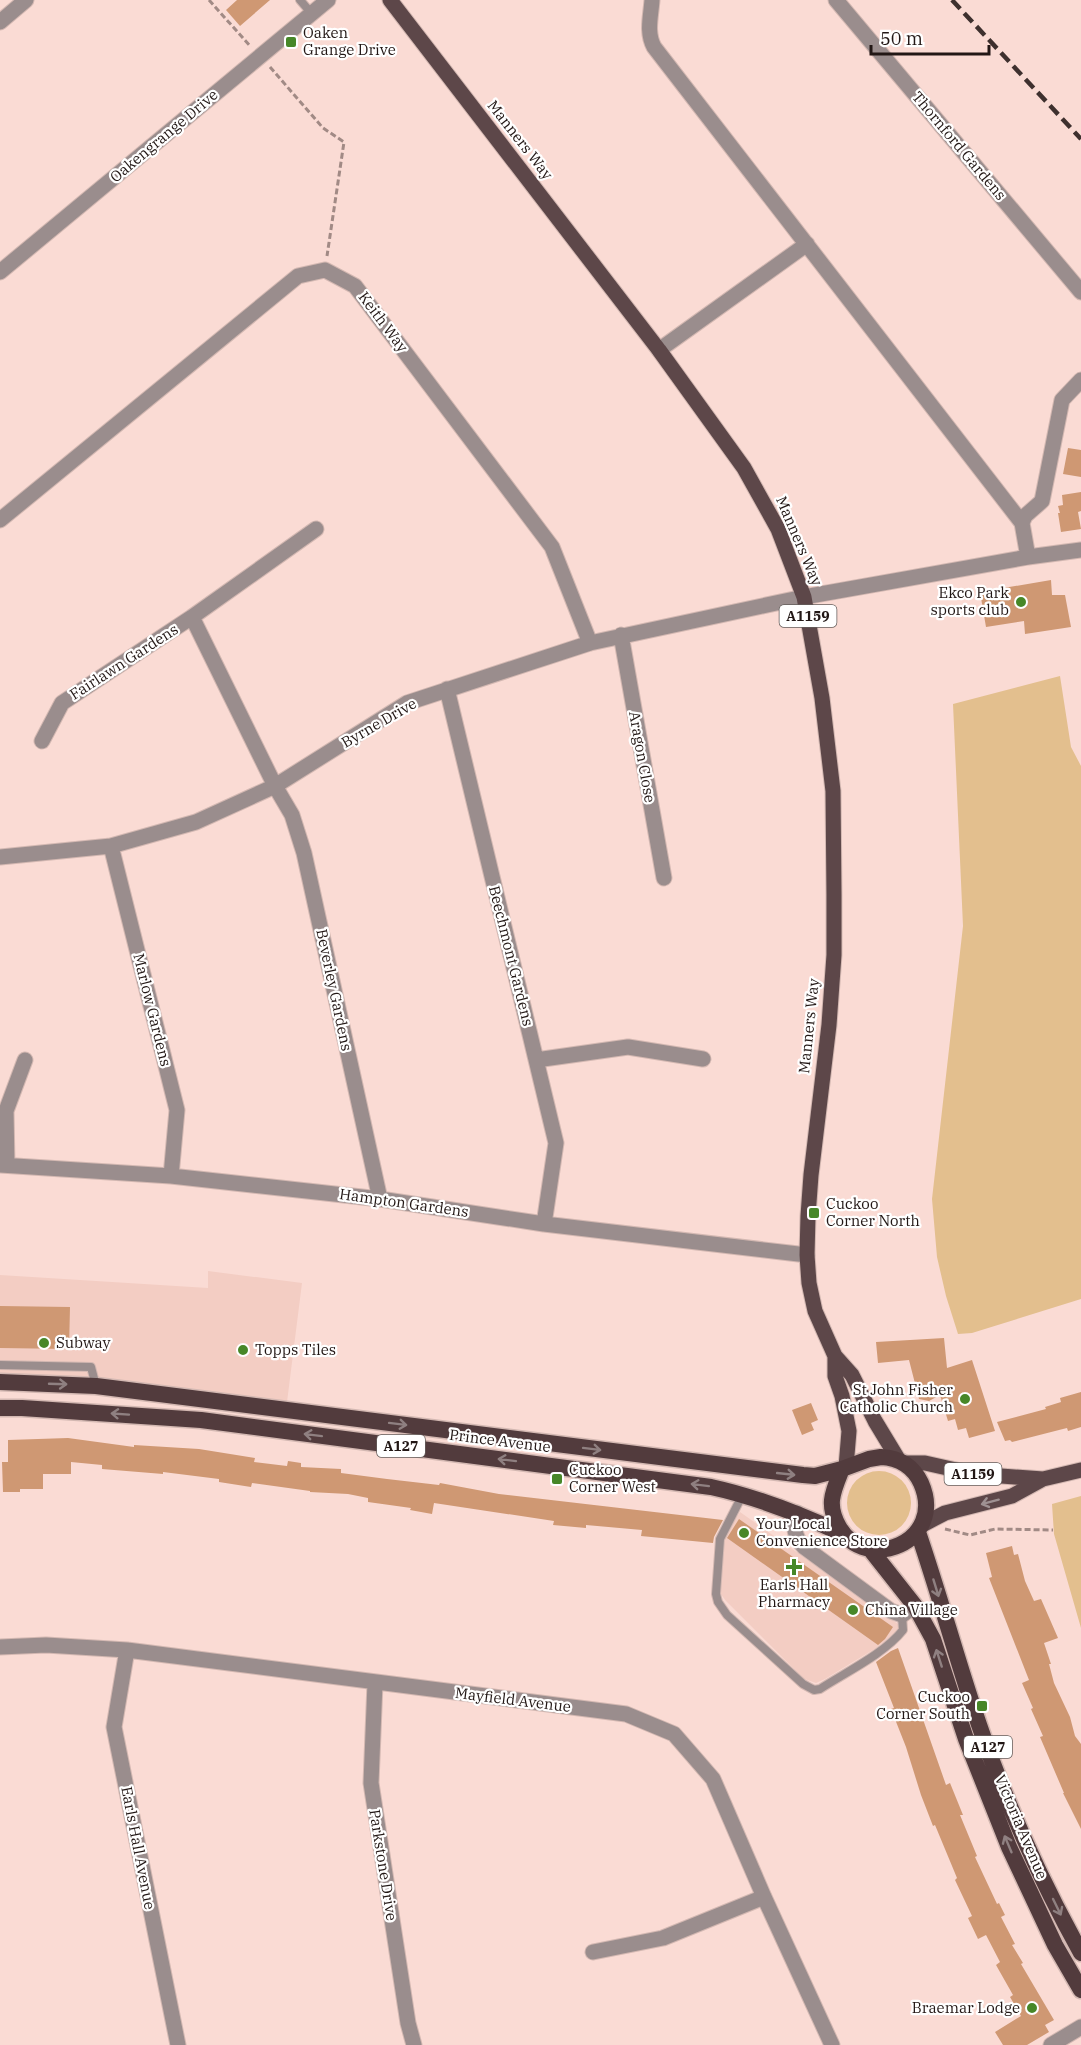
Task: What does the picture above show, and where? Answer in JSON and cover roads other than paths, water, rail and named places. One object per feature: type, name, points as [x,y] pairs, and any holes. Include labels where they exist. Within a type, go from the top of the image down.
[{"type":"highway","name":"Prince Avenue","points":[[0,1382],[96,1386],[780,1473],[814,1476],[844,1468]]},
{"type":"highway","name":"Prince Avenue","points":[[0,1408],[201,1420],[711,1487],[743,1494],[796,1513],[843,1534]]},
{"type":"highway","points":[[881,1457],[902,1461],[910,1467],[922,1485],[926,1510],[921,1528],[897,1547],[880,1550],[870,1549],[843,1534],[832,1512],[832,1500],[844,1468],[881,1457]]},
{"type":"highway","name":"Victoria Avenue","points":[[921,1528],[974,1708],[999,1779],[1041,1874],[1081,1953]]},
{"type":"highway","name":"Victoria Avenue","points":[[870,1549],[909,1610],[933,1639],[966,1739],[1009,1847],[1055,1945],[1081,1990]]},
{"type":"main road","name":"Manners Way","points":[[390,0],[659,350],[744,468],[778,528],[804,597],[822,698],[832,791],[834,895],[834,955],[829,1025],[811,1175],[807,1255],[809,1283],[815,1311],[835,1356],[852,1375],[875,1421],[902,1461]]},
{"type":"main road","name":"Manners Way","points":[[835,1356],[835,1376],[842,1396],[849,1431],[844,1468]]},
{"type":"main road","name":"A1159","points":[[902,1461],[926,1463],[974,1474],[1043,1479]]},
{"type":"main road","name":"A1159","points":[[921,1528],[945,1513],[1012,1496],[1043,1479],[1081,1470]]},
{"type":"street","points":[[0,22],[27,0]]},
{"type":"street","name":"Oakengrange Drive","points":[[0,272],[328,0]]},
{"type":"street","points":[[652,0],[649,38],[654,47],[1022,524],[1028,557]]},
{"type":"street","name":"Thornford Gardens","points":[[836,0],[1081,292]]},
{"type":"street","points":[[659,350],[807,244]]},
{"type":"street","name":"Keith Way","points":[[0,520],[298,276],[325,270],[355,286],[552,547],[590,643]]},
{"type":"street","points":[[1022,524],[1025,516],[1042,501],[1062,400],[1081,381]]},
{"type":"street","name":"Fairlawn Gardens","points":[[42,741],[62,703],[192,617],[315,529]]},
{"type":"street","points":[[804,597],[1028,557],[1081,550]]},
{"type":"street","name":"Byrne Drive","points":[[0,857],[111,846],[196,822],[275,786],[407,703],[590,643],[804,597]]},
{"type":"street","name":"Fairlawn Gardens","points":[[192,617],[275,786]]},
{"type":"street","name":"Aragon Close","points":[[621,635],[664,878]]},
{"type":"street","name":"Beechmont Gardens","points":[[447,689],[556,1143],[544,1224]]},
{"type":"street","name":"Beverley Gardens","points":[[275,786],[292,815],[304,853],[380,1199]]},
{"type":"street","name":"Marlow Gardens","points":[[111,846],[177,1110],[171,1176]]},
{"type":"street","points":[[536,1060],[628,1047],[703,1059]]},
{"type":"street","points":[[4,1165],[6,1111],[25,1060]]},
{"type":"street","name":"Hampton Gardens","points":[[4,1165],[171,1176],[380,1199],[544,1224],[807,1255]]},
{"type":"street","points":[[796,1513],[795,1536],[799,1542],[891,1611],[909,1610]]},
{"type":"street","name":"Mayfield Avenue","points":[[0,1647],[46,1645],[127,1650],[626,1714],[674,1734],[713,1779],[832,2045]]},
{"type":"street","name":"Earls Hall Avenue","points":[[127,1650],[114,1727],[178,2045]]},
{"type":"street","name":"Parkstone Drive","points":[[375,1683],[370,1783],[408,2023],[414,2045]]},
{"type":"street","points":[[592,1952],[663,1938],[764,1897]]},
{"type":"street","points":[[1051,2045],[1081,2027]]},
{"type":"lane","points":[[300,0],[312,14]]},
{"type":"lane","points":[[0,1365],[91,1367],[96,1386]]},
{"type":"lane","points":[[743,1494],[720,1539],[716,1594],[718,1602],[727,1615],[803,1684],[814,1690],[820,1689],[874,1655],[896,1639],[903,1630],[909,1610]]},
{"type":"railway","points":[[952,0],[1081,139]]},
{"type":"place","name":"Oaken Grange Drive","points":[[291,42]]},
{"type":"place","name":"Ekco Park sports club","points":[[1021,602]]},
{"type":"place","name":"Cuckoo Corner North","points":[[814,1213]]},
{"type":"place","name":"Subway","points":[[44,1343]]},
{"type":"place","name":"Topps Tiles","points":[[243,1350]]},
{"type":"place","name":"St John Fisher Catholic Church","points":[[965,1399]]},
{"type":"place","name":"Cuckoo Corner West","points":[[557,1479]]},
{"type":"place","name":"Your Local Convenience Store","points":[[744,1533]]},
{"type":"place","name":"Earls Hall Pharmacy","points":[[794,1567]]},
{"type":"place","name":"China Village","points":[[853,1610]]},
{"type":"place","name":"Cuckoo Corner South","points":[[982,1706]]},
{"type":"place","name":"Braemar Lodge","points":[[1032,2008]]}]
